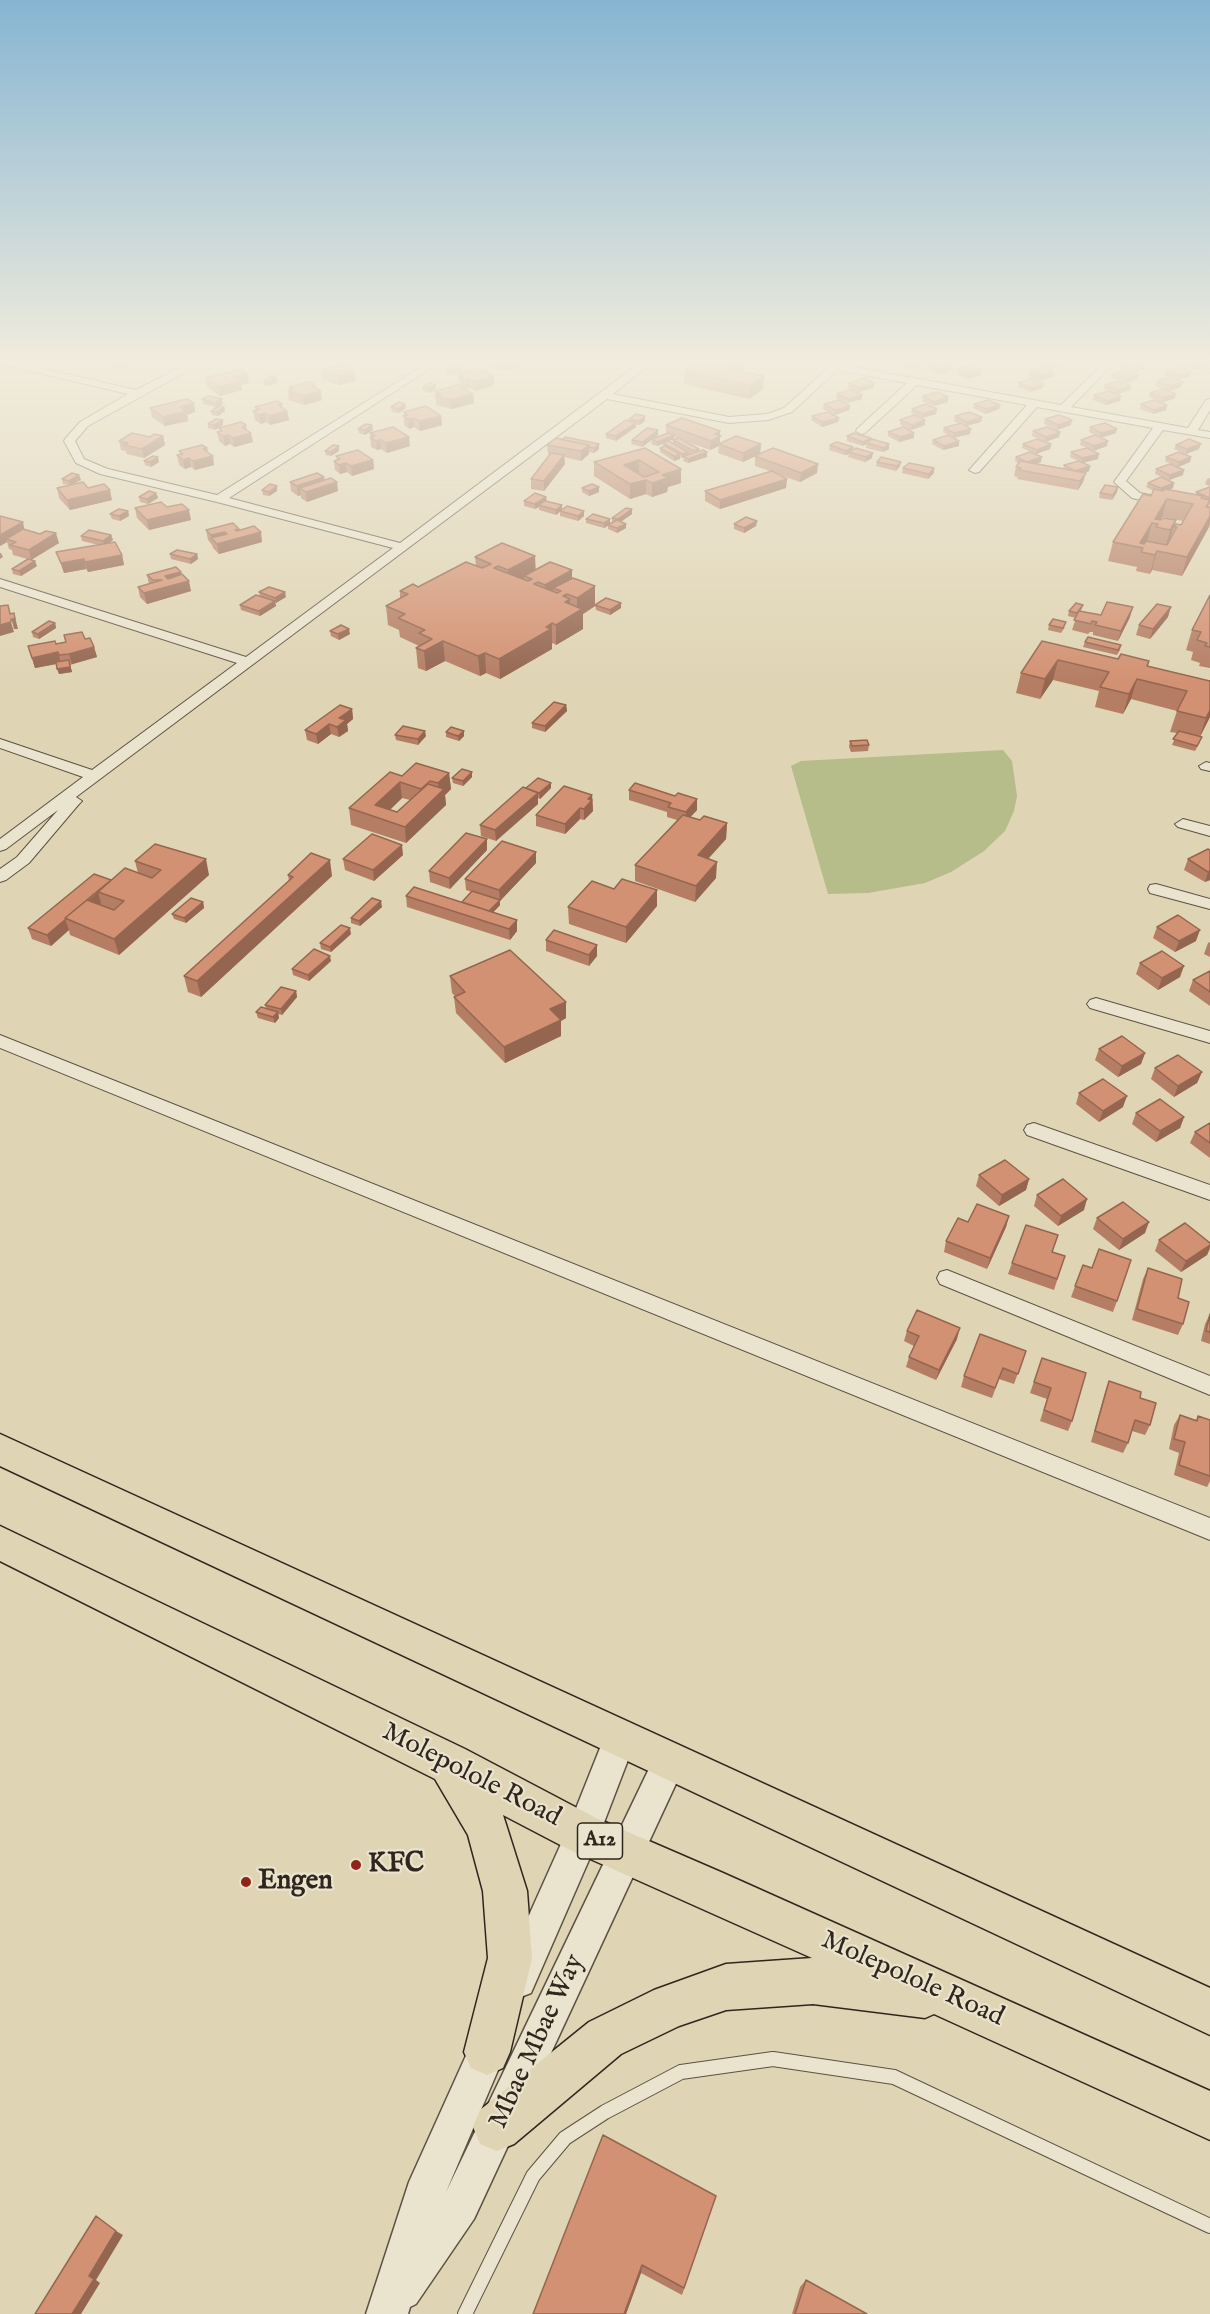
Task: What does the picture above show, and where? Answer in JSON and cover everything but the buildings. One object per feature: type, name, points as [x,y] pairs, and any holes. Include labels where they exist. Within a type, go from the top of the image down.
[{"type":"main road","points":[[0,1449],[1210,2013]]},
{"type":"main road","name":"Molepolole Road","points":[[0,1543],[450,1764],[583,1833],[1210,2116]]},
{"type":"main road","points":[[450,1764],[487,1827],[505,1891],[510,1958],[487,2052]]},
{"type":"main road","points":[[497,2127],[605,2038],[670,2006],[726,1987],[813,1981],[954,1999]]},
{"type":"street","points":[[94,467],[104,472],[219,499],[402,548]]},
{"type":"street","points":[[219,499],[270,467]]},
{"type":"street","points":[[0,846],[510,467]]},
{"type":"street","points":[[975,470],[978,467]]},
{"type":"street","points":[[1131,467],[1120,482],[1136,496],[1210,512]]},
{"type":"street","points":[[0,583],[248,662]]},
{"type":"street","points":[[0,743],[95,776]]},
{"type":"street","points":[[0,877],[23,860],[95,776]]},
{"type":"street","points":[[1183,824],[1210,831]]},
{"type":"street","points":[[1156,889],[1210,904]]},
{"type":"street","points":[[1096,1004],[1210,1037]]},
{"type":"street","points":[[0,1041],[1210,1529]]},
{"type":"street","points":[[1034,1130],[1210,1193]]},
{"type":"street","points":[[947,1278],[1210,1386]]},
{"type":"street","name":"Mbae Mbae Way","points":[[387,2313],[429,2182],[583,1833],[620,1739]]},
{"type":"street","name":"Mbae Mbae Way","points":[[387,2313],[460,2205],[670,1762]]},
{"type":"lane","points":[[465,2314],[533,2176],[565,2138],[605,2112],[681,2072],[772,2059],[894,2077],[1210,2226]]},
{"type":"green space","points":[[1003,750],[1012,761],[1017,796],[1014,811],[1005,831],[984,851],[951,872],[925,883],[868,893],[828,894],[791,766],[801,761]]},
{"type":"place","name":"KFC","points":[[356,1865]]},
{"type":"place","name":"Engen","points":[[246,1882]]}]
